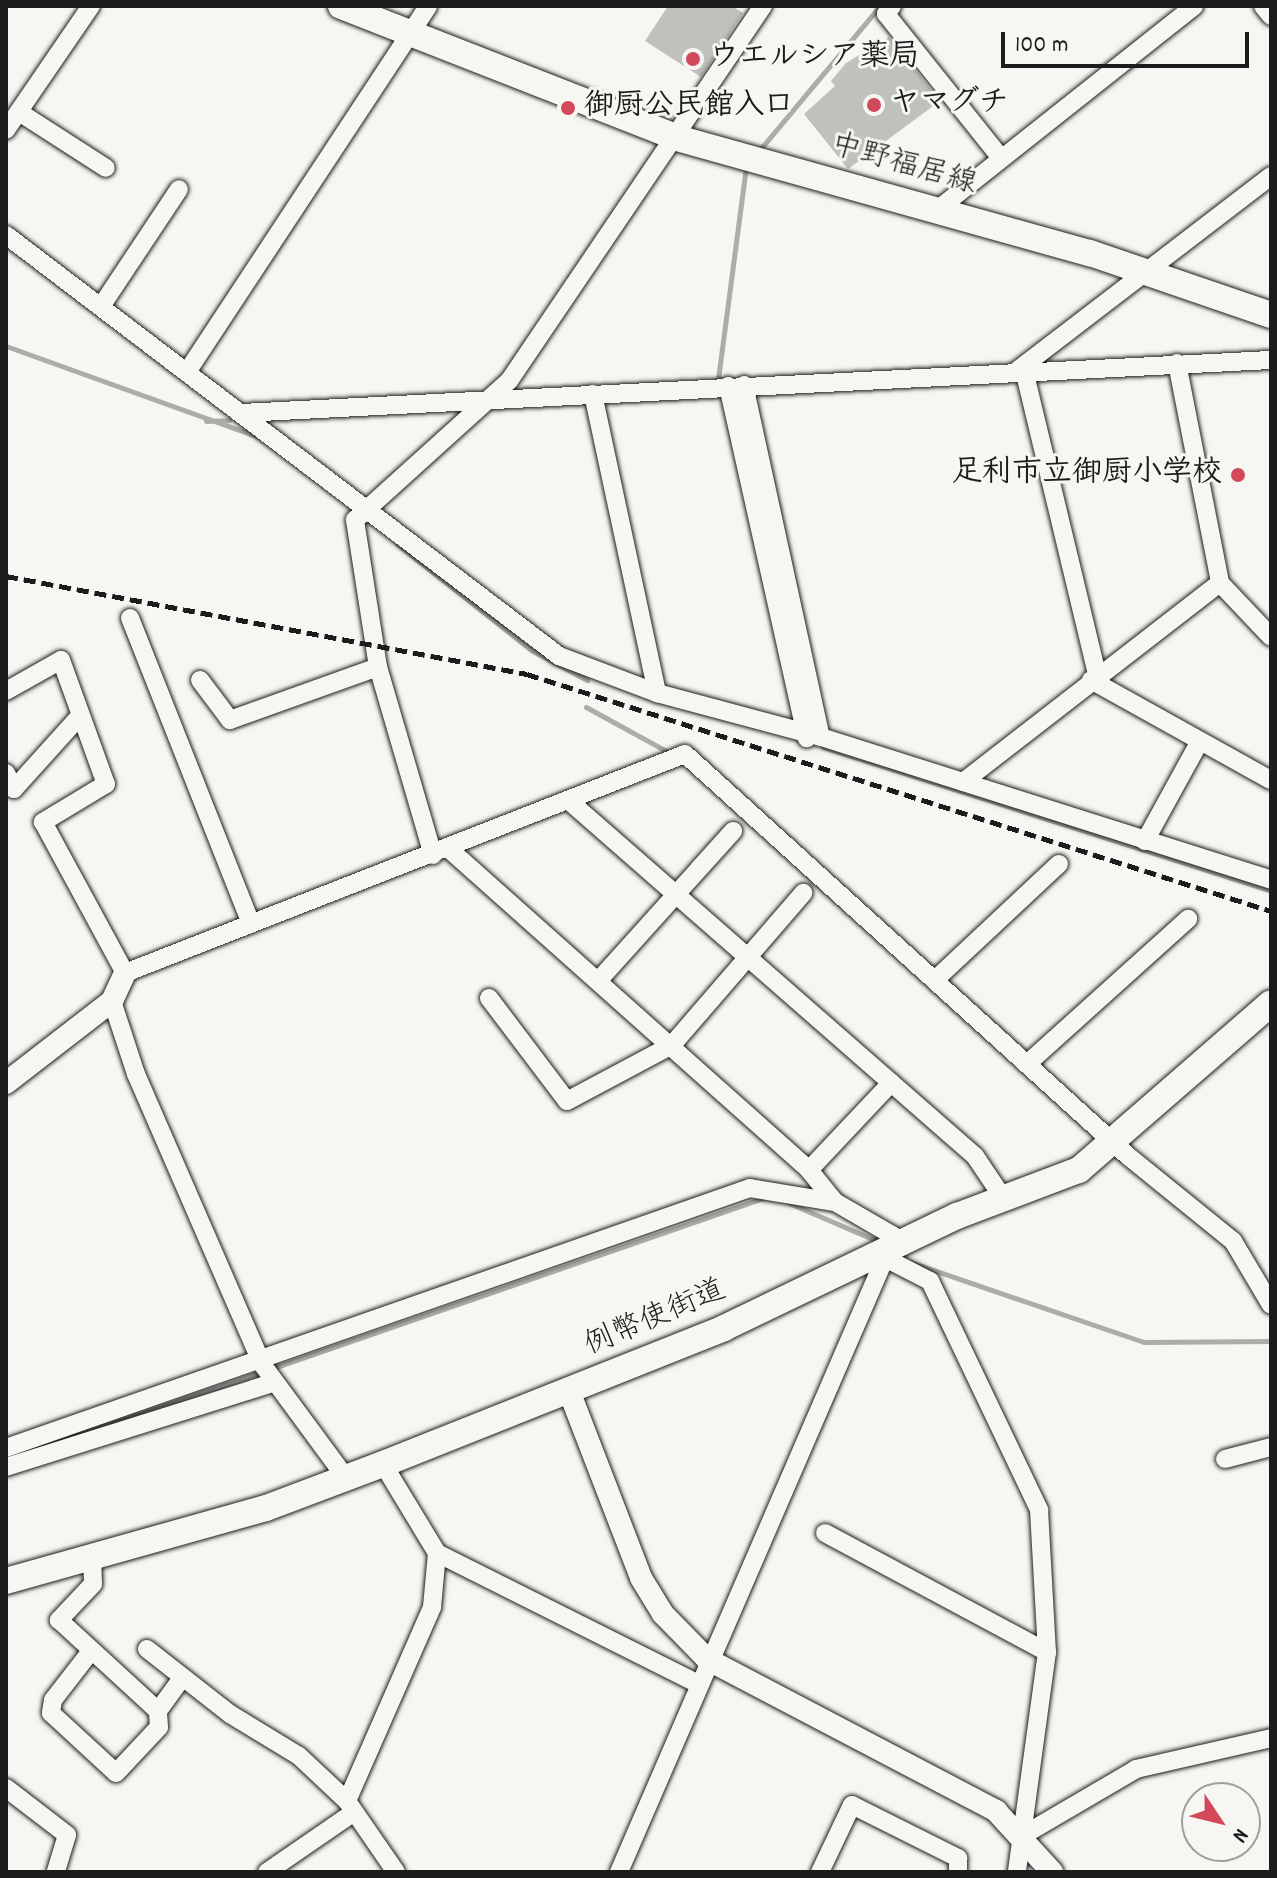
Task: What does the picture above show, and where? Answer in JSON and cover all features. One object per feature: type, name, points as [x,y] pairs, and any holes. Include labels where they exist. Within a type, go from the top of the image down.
[{"type":"main road","name":"中野福居線","points":[[341,6],[412,31],[677,138],[1146,271],[1271,315]]},
{"type":"main road","name":"例幣使街道","points":[[7,1579],[346,1478],[383,1464],[569,1391],[1003,1198],[1079,1170],[1117,1144],[1271,1003]]},
{"type":"street","points":[[6,130],[91,6]]},
{"type":"street","points":[[187,372],[428,6]]},
{"type":"street","points":[[892,6],[886,14],[1001,158]]},
{"type":"street","points":[[937,210],[1194,6]]},
{"type":"street","points":[[1263,6],[1271,16]]},
{"type":"street","points":[[758,8],[677,138],[492,400],[364,507],[355,520],[378,667],[441,852],[672,1045],[809,1170],[835,1202],[895,1248],[930,1281],[1019,1459],[1039,1510],[1047,1652],[1017,1872]]},
{"type":"street","points":[[19,112],[106,168]]},
{"type":"street","points":[[1021,370],[1271,176]]},
{"type":"street","points":[[102,305],[179,189]]},
{"type":"street","points":[[6,235],[102,305],[538,643],[657,693],[963,782],[1271,880]]},
{"type":"street","points":[[242,413],[1021,370],[1271,360]]},
{"type":"street","points":[[1177,363],[1220,583],[1271,637]]},
{"type":"street","points":[[1021,370],[1094,678],[1271,780]]},
{"type":"street","points":[[736,385],[814,737]]},
{"type":"street","points":[[593,394],[657,693]]},
{"type":"street","points":[[963,782],[1220,583]]},
{"type":"street","points":[[130,618],[251,924]]},
{"type":"street","points":[[6,691],[61,660],[78,718],[106,784],[43,822],[125,973]]},
{"type":"street","points":[[200,680],[230,720],[378,667]]},
{"type":"street","points":[[9,786],[78,718]]},
{"type":"street","points":[[1145,841],[1200,741]]},
{"type":"street","points":[[6,1083],[112,1001],[125,973],[441,852],[685,754],[937,978],[1027,1064],[1239,1247],[1271,1305]]},
{"type":"street","points":[[568,800],[975,1156],[1003,1198]]},
{"type":"street","points":[[598,981],[733,831]]},
{"type":"street","points":[[937,978],[1059,864]]},
{"type":"street","points":[[489,998],[567,1101],[672,1045],[803,893]]},
{"type":"street","points":[[1027,1064],[1188,919]]},
{"type":"street","points":[[112,1001],[136,1074],[268,1373],[346,1478]]},
{"type":"street","points":[[809,1170],[891,1083]]},
{"type":"street","points":[[6,1467],[268,1373],[750,1188],[835,1202]]},
{"type":"street","points":[[619,1872],[707,1659],[895,1248]]},
{"type":"street","points":[[6,1448],[268,1373]]},
{"type":"street","points":[[569,1391],[641,1578],[663,1614],[707,1659],[996,1811],[1052,1872]]},
{"type":"street","points":[[1225,1459],[1271,1447]]},
{"type":"street","points":[[383,1464],[437,1553],[697,1683]]},
{"type":"street","points":[[825,1533],[1047,1652]]},
{"type":"street","points":[[267,1872],[348,1808],[432,1607],[437,1553]]},
{"type":"street","points":[[92,1555],[93,1584],[59,1620],[158,1711]]},
{"type":"street","points":[[147,1649],[181,1679],[299,1756],[348,1808],[396,1872]]},
{"type":"street","points":[[91,1651],[53,1700],[51,1713],[116,1773],[159,1727],[158,1711],[181,1679]]},
{"type":"street","points":[[1022,1836],[1136,1769],[1271,1738]]},
{"type":"street","points":[[6,1788],[67,1835],[56,1872]]},
{"type":"street","points":[[820,1872],[852,1805],[958,1858],[958,1872]]},
{"type":"building","name":"ウエルシア薬局","points":[[668,6],[732,6],[743,13],[701,77],[645,41]]},
{"type":"building","name":"ヤマグチ","points":[[889,37],[940,101],[848,169],[804,114],[835,86],[831,81],[846,63]]},
{"type":"waterway","points":[[757,153],[880,6]]},
{"type":"waterway","points":[[725,383],[718,379],[746,166]]},
{"type":"waterway","points":[[6,346],[262,438]]},
{"type":"waterway","points":[[206,421],[229,420]]},
{"type":"waterway","points":[[397,544],[531,650],[587,680]]},
{"type":"waterway","points":[[586,707],[670,753]]},
{"type":"waterway","points":[[823,747],[1271,891]]},
{"type":"waterway","points":[[112,1424],[763,1198]]},
{"type":"waterway","points":[[789,1203],[882,1243]]},
{"type":"waterway","points":[[910,1262],[1144,1342],[1271,1341]]},
{"type":"railway","points":[[6,576],[527,674],[1271,911]]},
{"type":"place","name":"ウエルシア薬局","points":[[693,59]]},
{"type":"place","name":"ヤマグチ","points":[[874,105]]},
{"type":"place","name":"御厨公民館入口","points":[[568,108]]},
{"type":"place","name":"足利市立御厨小学校","points":[[1238,475]]}]
